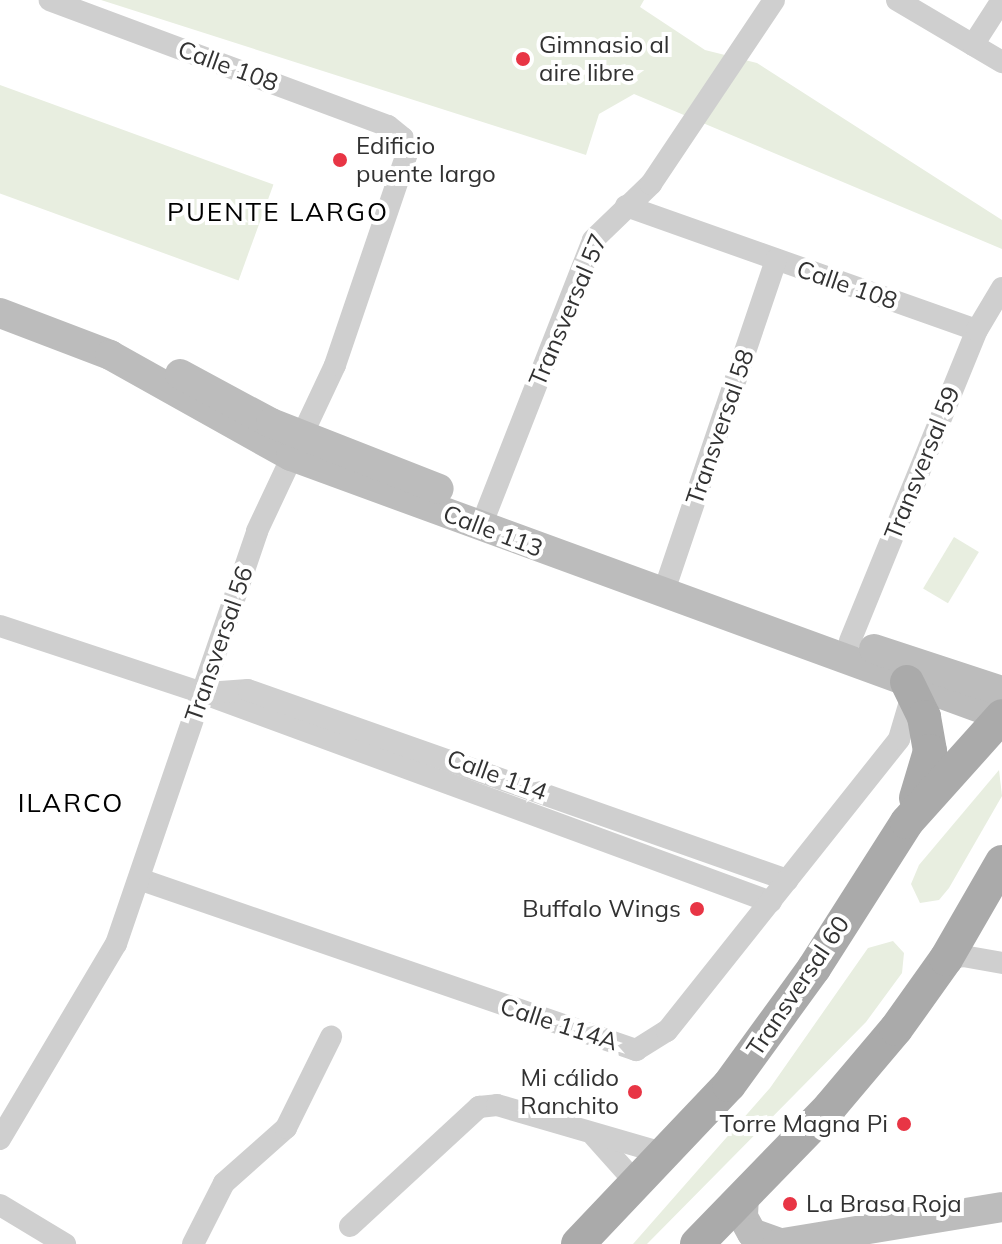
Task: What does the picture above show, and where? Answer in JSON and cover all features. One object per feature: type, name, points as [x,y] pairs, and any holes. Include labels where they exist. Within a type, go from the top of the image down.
[{"type":"main road","points":[[907,822],[930,751],[909,687]]},
{"type":"main road","name":"Transversal 60","points":[[578,1244],[666,1154],[758,1047],[907,822],[1002,716]]},
{"type":"main road","points":[[697,1244],[864,1070],[946,959],[1002,862]]},
{"type":"street","name":"Calle 108","points":[[50,0],[346,109],[403,138]]},
{"type":"street","name":"Transversal 57","points":[[485,518],[593,240],[651,184],[774,0]]},
{"type":"street","points":[[897,0],[1002,62]]},
{"type":"street","points":[[973,45],[1002,0]]},
{"type":"street","name":"Transversal 56","points":[[0,1139],[102,974],[139,879],[265,510],[335,365],[407,160],[403,138]]},
{"type":"street","name":"Calle 108","points":[[626,206],[977,330]]},
{"type":"street","name":"Transversal 58","points":[[666,585],[776,260]]},
{"type":"street","name":"Transversal 59","points":[[850,641],[977,330],[1002,288]]},
{"type":"street","name":"Calle 113","points":[[0,293],[196,384],[296,445],[666,585],[909,687],[1002,716]]},
{"type":"street","name":"Calle 113","points":[[0,313],[114,346]]},
{"type":"street","name":"Calle 113","points":[[666,585],[1002,691]]},
{"type":"street","name":"Calle 114","points":[[0,626],[202,693],[771,902]]},
{"type":"street","name":"Calle 114A","points":[[139,879],[636,1050],[667,1031],[905,731],[909,687]]},
{"type":"street","name":"Calle 114","points":[[202,693],[248,690],[787,880]]},
{"type":"street","points":[[946,959],[963,956],[1000,966]]},
{"type":"street","points":[[193,1244],[224,1183],[286,1128],[331,1037]]},
{"type":"street","points":[[350,1226],[471,1110],[497,1105],[595,1137],[666,1154]]},
{"type":"street","points":[[595,1137],[637,1184]]},
{"type":"street","points":[[744,1196],[743,1217],[752,1233],[778,1244],[1002,1207]]},
{"type":"street","points":[[0,1205],[65,1244]]},
{"type":"shaded area","points":[[101,0],[644,0],[640,7],[705,50],[757,63],[1002,220],[1002,249],[634,94],[599,114],[586,155]]},
{"type":"shaded area","points":[[0,85],[273,185],[239,280],[0,194]]},
{"type":"shaded area","points":[[954,537],[979,552],[948,603],[923,588]]},
{"type":"shaded area","points":[[999,770],[1002,796],[949,888],[939,900],[920,903],[911,884],[919,865]]},
{"type":"shaded area","points":[[893,941],[904,953],[902,973],[866,1022],[647,1244],[633,1244],[770,1088],[868,948]]},
{"type":"place","name":"Gimnasio al aire libre","points":[[523,59]]},
{"type":"place","name":"Edificio puente largo","points":[[340,160]]},
{"type":"place","name":"Buffalo Wings","points":[[697,909]]},
{"type":"place","name":"Mi cálido Ranchito","points":[[635,1092]]},
{"type":"place","name":"Torre Magna Pi","points":[[904,1124]]},
{"type":"place","name":"La Brasa Roja","points":[[790,1204]]},
{"type":"district","name":"PUENTE LARGO","points":[[278,212]]},
{"type":"district","name":"ILARCO","points":[[71,803]]}]
